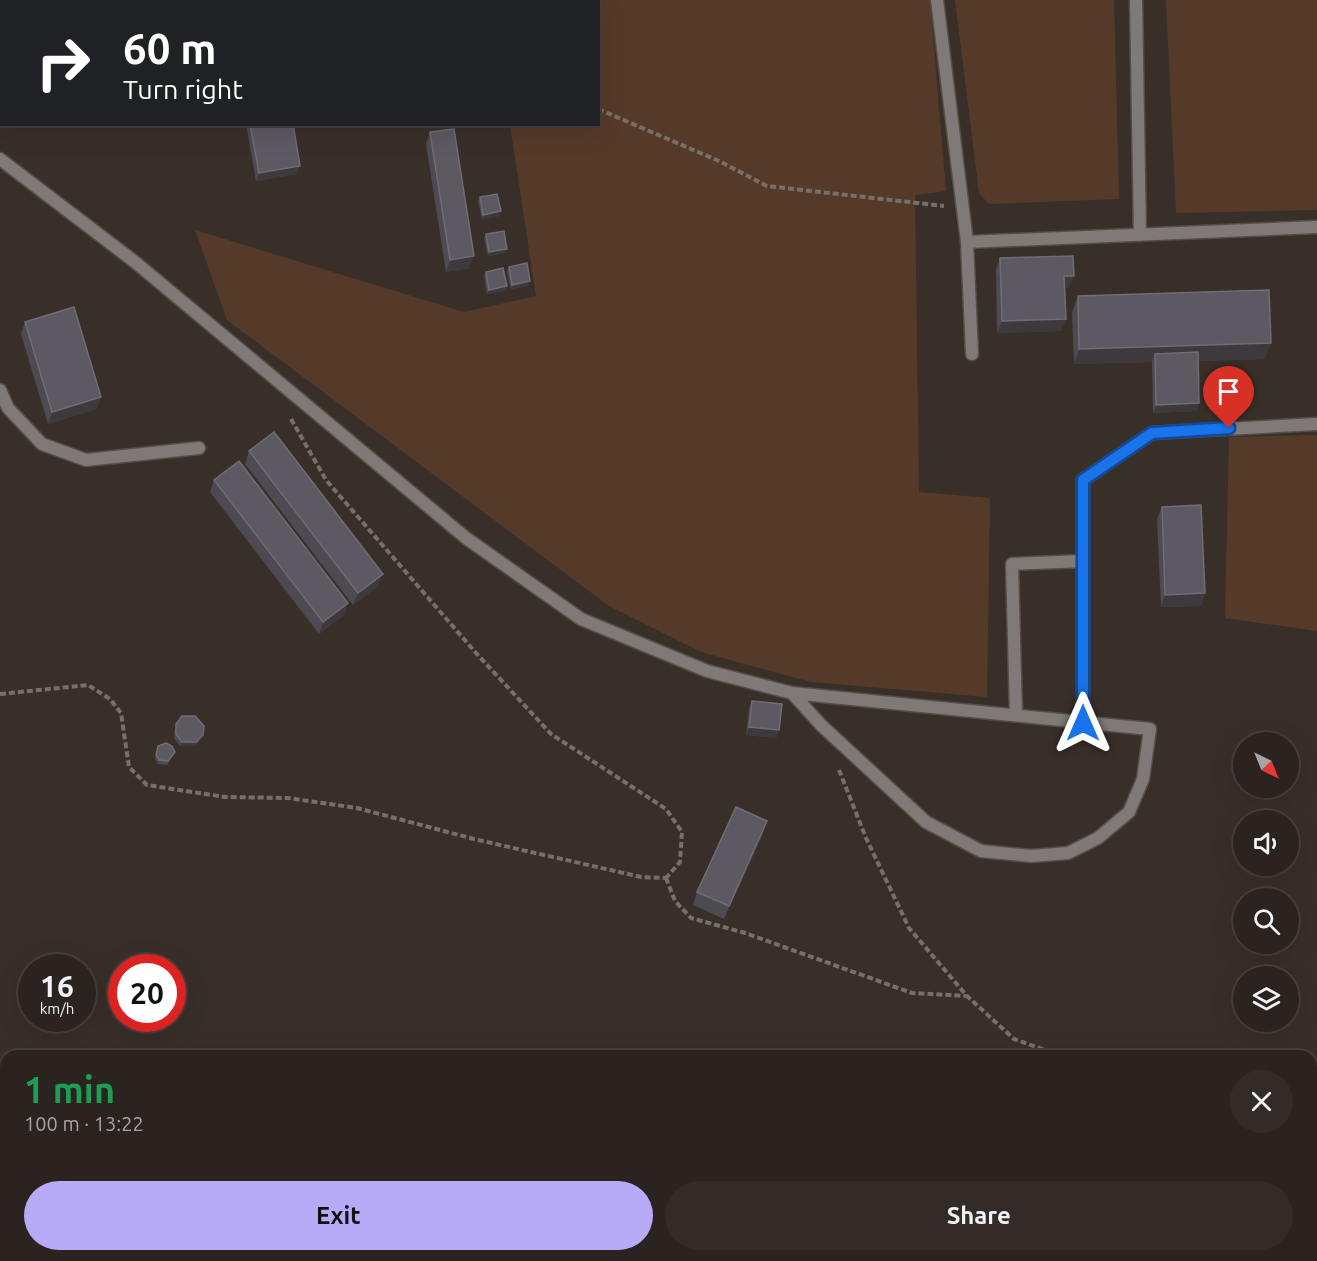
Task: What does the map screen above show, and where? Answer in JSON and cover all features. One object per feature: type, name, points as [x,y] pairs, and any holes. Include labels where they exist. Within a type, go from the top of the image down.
[{"type":"lane","points":[[938,0],[967,242],[972,354]]},
{"type":"lane","points":[[1136,0],[1140,235]]},
{"type":"lane","points":[[0,159],[135,262],[466,538],[581,619],[707,671],[792,693],[1150,729],[1143,779],[1129,812],[1098,838],[1068,853],[1031,856],[981,851],[926,822],[821,725],[792,693]]},
{"type":"lane","points":[[967,242],[1317,227]]},
{"type":"lane","points":[[0,390],[8,408],[42,444],[86,460],[199,448]]},
{"type":"lane","points":[[1083,723],[1083,480],[1152,433],[1317,423]]},
{"type":"lane","points":[[1016,714],[1012,564],[1083,561]]},
{"type":"path","points":[[600,110],[719,161],[767,186],[963,208]]},
{"type":"path","points":[[287,412],[326,480],[476,653],[551,734],[666,809],[682,832],[680,862],[666,878]]},
{"type":"path","points":[[0,694],[88,685],[110,699],[120,713],[129,766],[147,785],[225,797],[288,798],[357,808],[474,839],[630,874],[666,878]]},
{"type":"path","points":[[838,766],[866,838],[909,928],[967,996],[1014,1039],[1045,1050]]},
{"type":"path","points":[[666,878],[675,901],[691,918],[745,933],[912,993],[967,996]]},
{"type":"shaded area","points":[[600,0],[930,0],[946,191],[915,195],[919,492],[990,498],[987,697],[811,682],[701,652],[609,606],[227,320],[195,230],[464,312],[536,296],[510,126],[600,126]]},
{"type":"shaded area","points":[[955,0],[1114,0],[1119,199],[989,204],[979,193]]},
{"type":"shaded area","points":[[1166,0],[1317,0],[1317,210],[1176,213]]},
{"type":"shaded area","points":[[1317,435],[1317,631],[1225,618],[1229,437]]},
{"type":"building","points":[[250,126],[293,126],[300,166],[259,173]]},
{"type":"building","points":[[454,129],[474,256],[450,260],[430,132]]},
{"type":"building","points":[[497,194],[501,211],[483,215],[480,197]]},
{"type":"building","points":[[504,231],[507,249],[489,252],[486,234]]},
{"type":"building","points":[[1073,256],[1074,276],[1064,276],[1066,319],[1002,321],[1000,258]]},
{"type":"building","points":[[527,263],[530,281],[512,285],[509,267]]},
{"type":"building","points":[[503,268],[507,286],[489,290],[486,272]]},
{"type":"building","points":[[1269,290],[1271,343],[1079,349],[1078,296]]},
{"type":"building","points":[[74,307],[101,397],[52,412],[25,322]]},
{"type":"building","points":[[1198,352],[1199,403],[1156,405],[1155,354]]},
{"type":"building","points":[[274,432],[383,574],[358,593],[249,451]]},
{"type":"building","points":[[239,461],[348,603],[323,622],[214,480]]},
{"type":"building","points":[[1201,505],[1205,593],[1165,595],[1162,507]]},
{"type":"building","points":[[752,701],[782,704],[779,730],[749,727]]},
{"type":"building","points":[[182,716],[195,716],[204,726],[203,735],[196,742],[182,742],[176,734],[176,724]]},
{"type":"building","points":[[166,743],[172,746],[175,752],[168,761],[159,760],[156,755],[158,746]]},
{"type":"building","points":[[736,807],[767,821],[729,906],[697,892]]},
{"type":"route","points":[[1083,723],[1083,480],[1152,433],[1229,428]]}]
